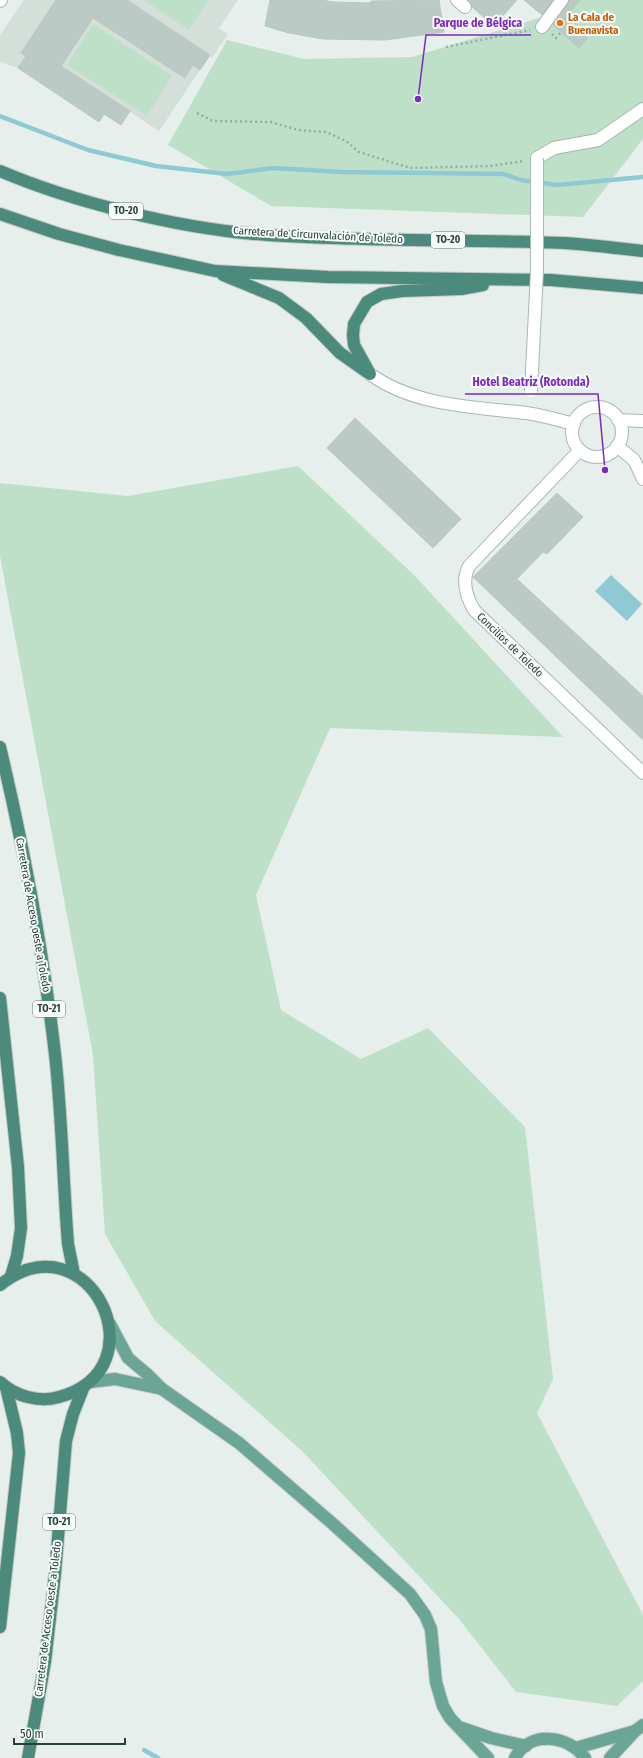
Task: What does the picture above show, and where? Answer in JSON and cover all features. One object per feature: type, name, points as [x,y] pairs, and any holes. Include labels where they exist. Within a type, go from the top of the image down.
[{"type":"highway","name":"Carretera de Circunvalación de Toledo","points":[[0,171],[64,194],[134,213],[215,229],[253,234],[347,239],[567,244],[643,251]]},
{"type":"highway","points":[[0,214],[59,234],[119,250],[215,271],[328,277],[551,280],[643,288]]},
{"type":"highway","points":[[215,271],[279,298],[306,318],[340,353],[370,374]]},
{"type":"highway","points":[[370,374],[354,346],[352,335],[354,324],[367,302],[381,294],[402,291],[461,289],[507,280]]},
{"type":"highway","name":"Carretera de Acceso oeste a Toledo","points":[[0,747],[20,836],[41,951],[55,1054],[68,1244],[74,1274]]},
{"type":"highway","points":[[0,998],[18,1167],[21,1228],[17,1256],[12,1276]]},
{"type":"highway","name":"Carretera de Acceso oeste a Toledo","points":[[0,1285],[12,1276],[23,1271],[43,1268],[62,1270],[74,1274],[91,1287],[99,1298],[103,1304],[110,1324],[110,1340],[107,1355],[100,1370],[87,1384],[70,1394],[48,1399],[37,1399],[20,1395],[3,1384]]},
{"type":"highway","name":"Carretera de Acceso oeste a Toledo","points":[[0,1627],[19,1453],[17,1433],[3,1384]]},
{"type":"highway","name":"Carretera de Acceso oeste a Toledo","points":[[28,1758],[45,1662],[55,1574],[66,1441],[73,1414],[87,1384]]},
{"type":"main road","points":[[110,1324],[128,1358],[162,1389],[198,1412],[245,1448],[333,1524],[410,1594],[425,1615],[430,1629],[438,1694],[450,1718],[488,1758]]},
{"type":"main road","points":[[87,1384],[115,1379],[162,1389]]},
{"type":"main road","points":[[459,1727],[491,1738],[526,1746]]},
{"type":"main road","points":[[576,1748],[639,1728]]},
{"type":"main road","points":[[610,1758],[639,1728]]},
{"type":"main road","points":[[515,1758],[526,1746],[543,1739],[551,1739],[569,1743],[585,1758]]},
{"type":"street","points":[[542,28],[562,0]]},
{"type":"street","points":[[531,391],[537,271],[537,158],[554,148],[598,140],[643,109]]},
{"type":"street","points":[[370,374],[398,391],[434,401],[528,414],[574,424]]},
{"type":"street","points":[[599,408],[614,414],[618,420],[622,433],[618,446],[604,456],[596,457],[587,455],[580,450],[573,438],[574,424],[584,411],[599,408]]},
{"type":"street","points":[[618,420],[643,421]]},
{"type":"street","points":[[618,446],[634,460],[643,479]]},
{"type":"street","name":"Concilios de Toledo","points":[[580,450],[469,566],[466,572],[468,600],[474,610],[643,773]]},
{"type":"path","points":[[446,47],[542,28]]},
{"type":"path","points":[[197,113],[212,121],[271,122],[298,130],[326,132],[346,141],[359,152],[410,168],[511,164],[537,158]]},
{"type":"shaded area","points":[[24,0],[238,0],[219,28],[228,34],[212,58],[210,55],[159,131],[130,112],[121,125],[104,114],[99,122],[18,68],[0,62],[0,35]]},
{"type":"green space","points":[[144,0],[208,0],[189,30]]},
{"type":"green space","points":[[546,0],[643,0],[643,139],[583,217],[271,206],[168,145],[227,40],[304,59],[412,57],[559,12]]},
{"type":"green space","points":[[93,24],[172,76],[147,116],[67,65]]},
{"type":"green space","points":[[298,466],[415,576],[563,737],[330,728],[256,895],[281,1010],[361,1059],[428,1028],[525,1127],[553,1379],[537,1413],[643,1615],[643,1681],[617,1706],[516,1692],[459,1619],[302,1451],[155,1321],[105,1234],[93,1055],[0,556],[0,483],[128,496]]},
{"type":"water","points":[[611,575],[642,604],[627,621],[595,591]]},
{"type":"building","points":[[56,0],[127,0],[210,55],[200,70],[193,65],[185,78],[93,18],[61,66],[130,111],[121,125],[104,114],[99,122],[18,68],[26,56],[21,53]]},
{"type":"building","points":[[270,0],[323,0],[332,2],[371,3],[371,1],[439,0],[444,32],[385,40],[323,39],[289,33],[265,26]]},
{"type":"building","points":[[468,0],[517,0],[494,26],[472,7]]},
{"type":"building","points":[[524,0],[553,0],[542,15]]},
{"type":"building","points":[[569,0],[580,0],[565,18],[588,38],[579,48],[553,25]]},
{"type":"building","points":[[355,418],[461,519],[433,548],[327,448]]},
{"type":"building","points":[[557,493],[583,517],[547,554],[543,552],[517,579],[643,696],[643,740],[473,577]]},
{"type":"waterway","points":[[0,116],[88,150],[156,166],[227,174],[273,168],[342,172],[504,174],[521,180],[557,185],[643,177]]},
{"type":"waterway","points":[[144,1750],[158,1758]]},
{"type":"place","name":"La Cala de Buenavista","points":[[560,23]]},
{"type":"place","name":"Parque de Bélgica","points":[[418,99]]},
{"type":"place","name":"Hotel Beatriz (Rotonda)","points":[[605,470]]}]
